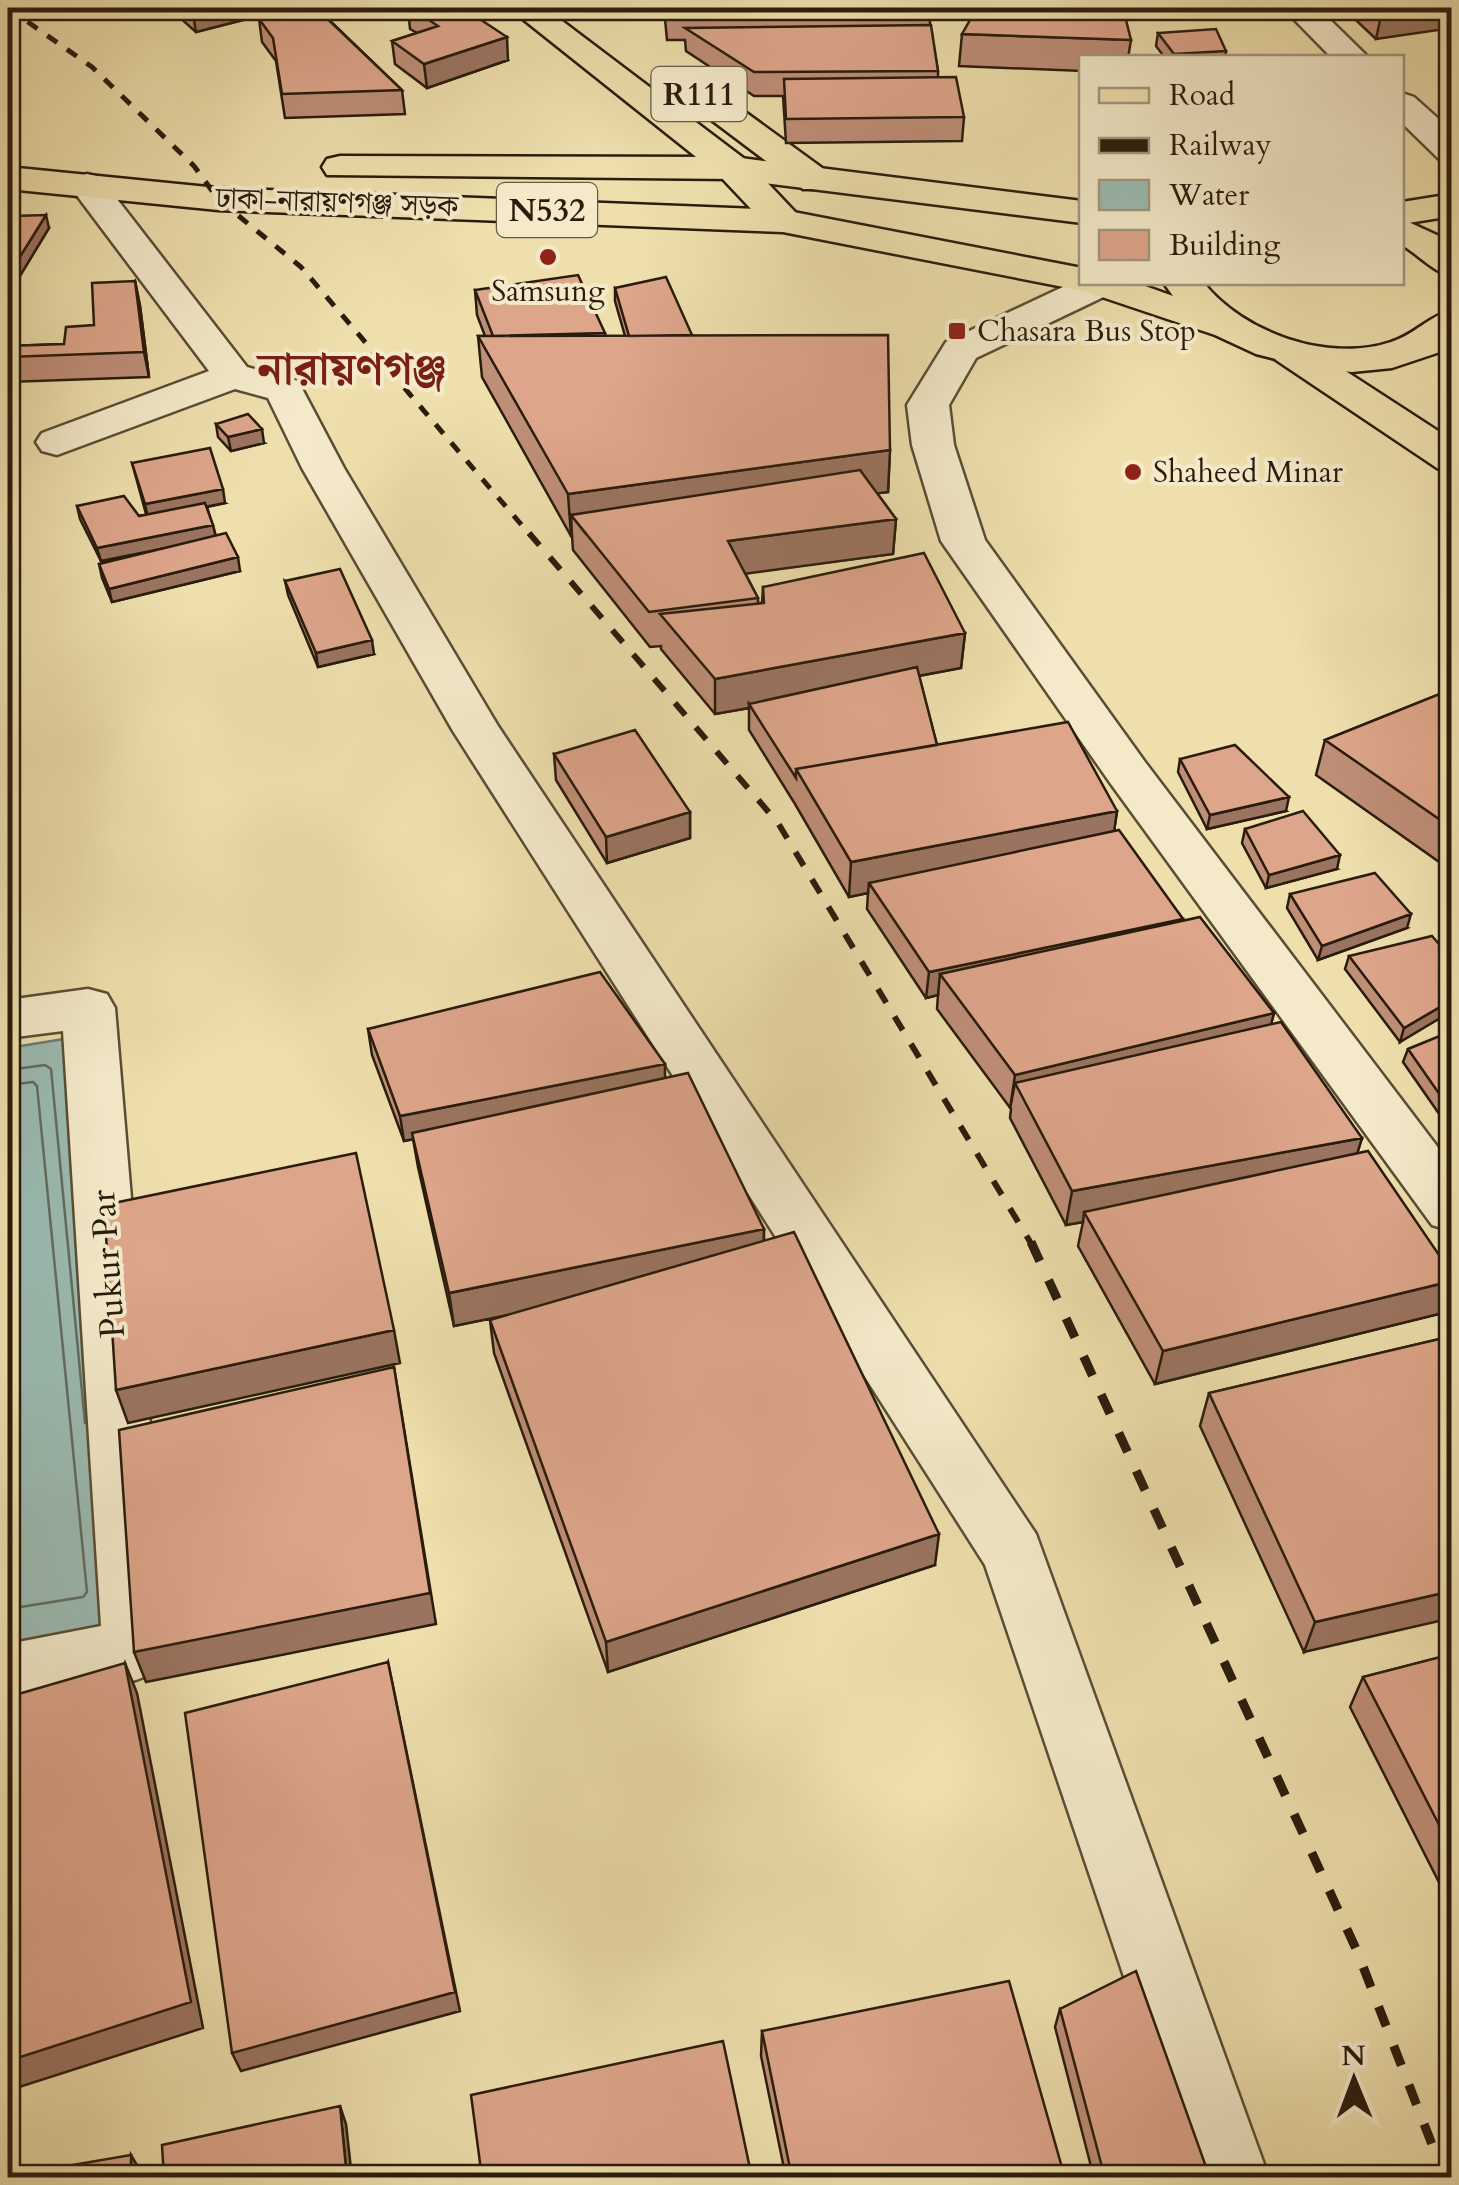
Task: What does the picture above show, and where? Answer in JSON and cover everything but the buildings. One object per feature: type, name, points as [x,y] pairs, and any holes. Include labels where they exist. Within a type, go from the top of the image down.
[{"type":"main road","name":"R111","points":[[526,8],[733,168]]},
{"type":"main road","name":"R111","points":[[660,65],[816,180]]},
{"type":"main road","name":"ঢাকা-নারায়ণগঞ্জ সড়ক","points":[[8,151],[194,166],[274,166]]},
{"type":"main road","name":"ঢাকা-নারায়ণগঞ্জ সড়ক","points":[[314,166],[733,168],[1079,212]]},
{"type":"main road","points":[[733,168],[783,221]]},
{"type":"main road","name":"ঢাকা-নারায়ণগঞ্জ সড়ক","points":[[8,178],[218,199],[783,221],[1079,279]]},
{"type":"main road","points":[[1404,213],[1452,204]]},
{"type":"main road","points":[[1404,231],[1440,251],[1452,265]]},
{"type":"main road","points":[[1104,285],[1217,324],[1250,341],[1290,352],[1360,358],[1406,350],[1448,333]]},
{"type":"main road","points":[[1184,285],[1193,304],[1217,324]]},
{"type":"main road","points":[[1290,352],[1452,460]]},
{"type":"street","points":[[1298,8],[1349,55]]},
{"type":"street","points":[[1404,106],[1452,151]]},
{"type":"street","points":[[87,185],[234,376]]},
{"type":"street","points":[[1094,285],[960,350],[928,404],[933,445],[962,540],[1128,773],[1452,1209]]},
{"type":"street","points":[[58,442],[234,376],[284,390],[322,468],[477,731],[1013,1554],[1230,2178]]},
{"type":"street","name":"Pukur Par","points":[[8,1020],[88,1008],[136,1650],[8,1674]]},
{"type":"water","points":[[70,1038],[128,1627],[8,1647],[8,1048]]},
{"type":"railway","points":[[8,8],[92,67],[194,166],[218,199],[301,267],[531,536]]},
{"type":"railway","points":[[529,533],[778,823],[1032,1245]]},
{"type":"railway","points":[[1031,1242],[1357,1951],[1445,2178]]},
{"type":"place","name":"Samsung","points":[[548,257]]},
{"type":"place","name":"Chasara Bus Stop","points":[[957,331]]},
{"type":"place","name":"Shaheed Minar","points":[[1133,472]]},
{"type":"district","name":"নারায়ণগঞ্জ","points":[[352,368]]}]
